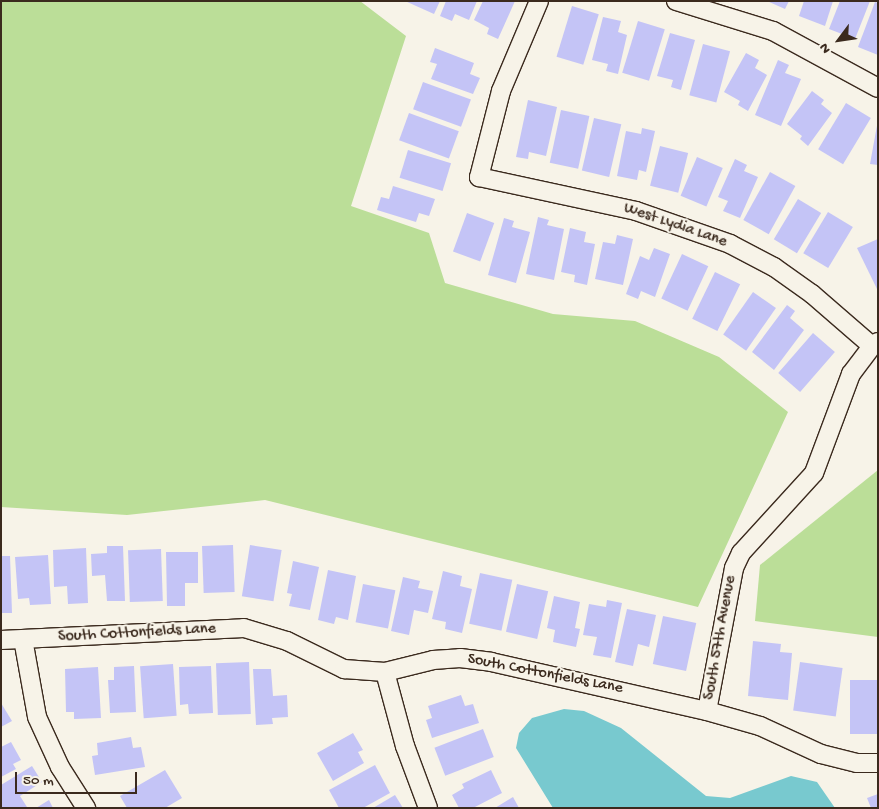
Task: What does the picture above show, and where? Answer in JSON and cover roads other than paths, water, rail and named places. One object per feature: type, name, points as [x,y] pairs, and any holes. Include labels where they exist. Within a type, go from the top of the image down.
[{"type":"street","name":"West Lydia Lane","points":[[539,1],[502,91],[479,177],[636,211],[730,244],[774,267],[812,294],[875,344]]},
{"type":"street","points":[[676,1],[699,4],[774,31],[878,88]]},
{"type":"street","name":"South 57th Avenue","points":[[708,711],[734,568],[741,553],[814,473],[851,374],[875,344]]},
{"type":"street","name":"South Cottonfields Lane","points":[[1,640],[244,628],[287,642],[344,669],[385,672],[433,660],[460,658],[708,711],[760,726],[821,754],[857,763],[878,763]]},
{"type":"street","points":[[24,639],[37,717],[60,767],[86,808]]},
{"type":"street","points":[[385,672],[405,746],[428,808]]},
{"type":"water","points":[[564,709],[584,711],[621,728],[706,796],[730,798],[791,776],[817,782],[835,808],[553,808],[516,748],[519,733],[532,718]]}]
